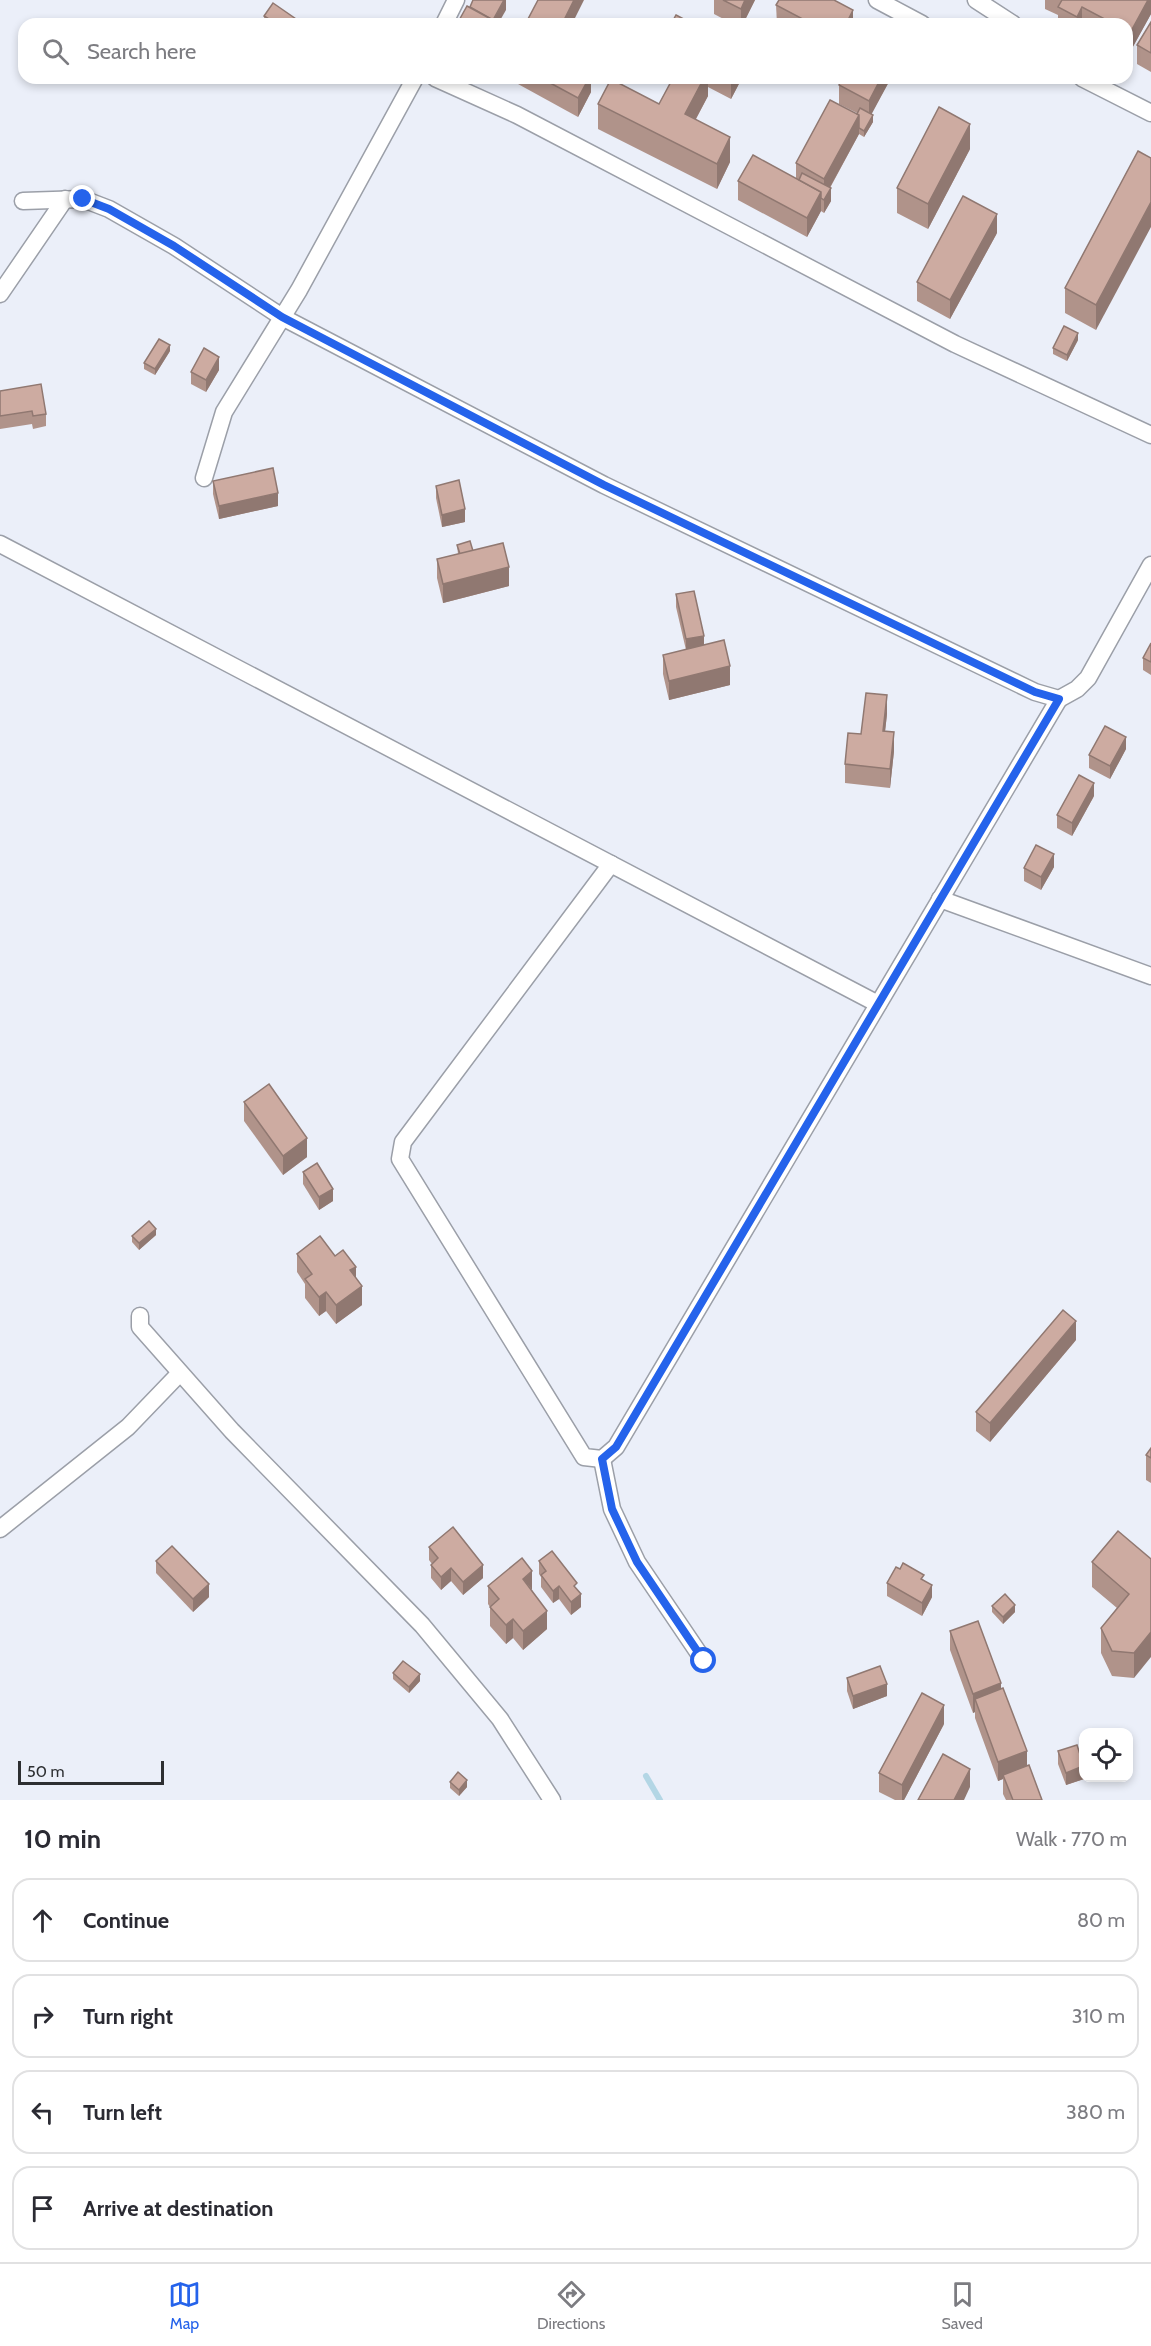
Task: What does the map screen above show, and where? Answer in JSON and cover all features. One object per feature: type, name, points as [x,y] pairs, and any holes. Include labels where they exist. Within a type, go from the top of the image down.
[{"type":"street","points":[[447,18],[456,0]]},
{"type":"street","points":[[877,0],[911,18]]},
{"type":"street","points":[[976,0],[1003,18]]},
{"type":"street","points":[[204,478],[224,412],[282,317],[412,84]]},
{"type":"street","points":[[448,84],[517,115],[955,344],[1151,435]]},
{"type":"street","points":[[1094,84],[1151,113]]},
{"type":"street","points":[[0,294],[65,199]]},
{"type":"street","points":[[23,201],[83,199],[109,209],[174,246],[282,317],[604,485],[754,560],[1035,692],[1059,699]]},
{"type":"street","points":[[0,544],[878,1004]]},
{"type":"street","points":[[611,864],[403,1142],[400,1158],[584,1457],[602,1459],[616,1447],[1059,699],[1077,689],[1088,678],[1151,565]]},
{"type":"street","points":[[940,898],[1151,976]]},
{"type":"street","points":[[140,1316],[140,1327],[179,1374],[422,1625],[500,1719],[552,1800]]},
{"type":"street","points":[[0,1529],[128,1427],[179,1374]]},
{"type":"street","points":[[602,1459],[612,1509],[637,1562],[704,1661]]},
{"type":"building","points":[[473,0],[504,0],[494,18],[489,18],[470,7]]},
{"type":"building","points":[[538,0],[574,0],[565,18],[529,18]]},
{"type":"building","points":[[723,0],[745,0],[741,9]]},
{"type":"building","points":[[779,0],[834,0],[853,10],[849,18],[801,18],[776,5]]},
{"type":"building","points":[[1062,0],[1148,0],[1133,28],[1133,18],[1103,18],[1082,7],[1077,17],[1058,7]]},
{"type":"building","points":[[273,3],[295,18],[267,18],[264,16]]},
{"type":"building","points":[[467,6],[489,18],[460,18]]},
{"type":"building","points":[[1151,22],[1151,53],[1137,45]]},
{"type":"building","points":[[552,84],[586,84],[578,98]]},
{"type":"building","points":[[608,84],[621,84],[659,104],[670,84],[701,84],[685,114],[730,137],[717,164],[598,104]]},
{"type":"building","points":[[839,84],[878,84],[869,101]]},
{"type":"building","points":[[830,100],[859,115],[824,179],[796,163]]},
{"type":"building","points":[[939,107],[970,124],[928,204],[897,188]]},
{"type":"building","points":[[860,108],[873,115],[864,131],[859,128],[859,115],[857,114]]},
{"type":"building","points":[[1138,151],[1151,158],[1151,202],[1096,305],[1065,288]]},
{"type":"building","points":[[753,155],[821,192],[807,218],[738,181]]},
{"type":"building","points":[[802,173],[831,188],[824,200],[821,198],[821,192],[799,180]]},
{"type":"building","points":[[963,196],[997,214],[950,300],[917,282]]},
{"type":"building","points":[[1064,326],[1078,333],[1067,355],[1053,348]]},
{"type":"building","points":[[159,339],[170,345],[155,369],[144,363]]},
{"type":"building","points":[[204,348],[219,357],[206,380],[191,372]]},
{"type":"building","points":[[41,384],[46,414],[33,416],[32,411],[0,416],[0,391]]},
{"type":"building","points":[[273,468],[278,493],[219,506],[213,481]]},
{"type":"building","points":[[459,480],[465,509],[442,515],[436,486]]},
{"type":"building","points":[[470,541],[473,551],[460,554],[457,545]]},
{"type":"building","points":[[503,543],[509,567],[443,584],[437,559]]},
{"type":"building","points":[[694,591],[704,636],[686,639],[676,594]]},
{"type":"building","points":[[724,640],[730,666],[669,681],[663,655]]},
{"type":"building","points":[[1151,643],[1151,662],[1143,658]]},
{"type":"building","points":[[866,693],[887,695],[883,731],[894,732],[890,769],[845,764],[848,733],[861,734]]},
{"type":"building","points":[[1105,726],[1126,737],[1110,766],[1089,755]]},
{"type":"building","points":[[1079,775],[1094,783],[1072,823],[1057,815]]},
{"type":"building","points":[[1036,845],[1054,854],[1041,877],[1024,868]]},
{"type":"building","points":[[269,1084],[307,1138],[283,1156],[244,1102]]},
{"type":"building","points":[[317,1163],[333,1189],[319,1197],[303,1172]]},
{"type":"building","points":[[149,1221],[156,1229],[139,1243],[132,1236]]},
{"type":"building","points":[[320,1236],[335,1256],[343,1250],[356,1267],[350,1270],[362,1286],[336,1305],[326,1292],[319,1297],[305,1279],[312,1274],[297,1254]]},
{"type":"building","points":[[1063,1310],[1076,1321],[990,1423],[976,1412]]},
{"type":"building","points":[[1151,1448],[1151,1458],[1146,1455]]},
{"type":"building","points":[[453,1527],[483,1565],[463,1582],[451,1568],[441,1577],[431,1565],[438,1558],[429,1547]]},
{"type":"building","points":[[1118,1531],[1151,1559],[1151,1632],[1134,1653],[1112,1651],[1101,1628],[1129,1594],[1092,1562]]},
{"type":"building","points":[[172,1546],[209,1584],[193,1599],[156,1561]]},
{"type":"building","points":[[552,1551],[577,1583],[574,1586],[581,1594],[571,1602],[559,1586],[553,1591],[541,1575],[546,1571],[539,1561]]},
{"type":"building","points":[[522,1558],[532,1571],[523,1579],[547,1611],[523,1631],[513,1619],[506,1625],[490,1607],[499,1599],[488,1586]]},
{"type":"building","points":[[903,1563],[924,1575],[921,1579],[932,1585],[922,1603],[887,1583],[896,1567],[900,1569]]},
{"type":"building","points":[[1005,1594],[1015,1605],[1003,1617],[992,1606]]},
{"type":"building","points":[[978,1621],[1001,1683],[973,1694],[950,1631]]},
{"type":"building","points":[[403,1661],[420,1674],[409,1687],[393,1673]]},
{"type":"building","points":[[880,1666],[887,1684],[853,1696],[847,1678]]},
{"type":"building","points":[[1003,1688],[1027,1751],[998,1762],[975,1699]]},
{"type":"building","points":[[922,1693],[944,1705],[902,1785],[879,1773]]},
{"type":"building","points":[[1077,1745],[1079,1768],[1066,1773],[1058,1751]]},
{"type":"building","points":[[943,1754],[970,1769],[954,1800],[918,1800]]},
{"type":"building","points":[[1029,1765],[1042,1800],[1013,1800],[1003,1775]]},
{"type":"building","points":[[458,1772],[467,1780],[459,1790],[450,1782]]},
{"type":"waterway","points":[[646,1776],[660,1800]]},
{"type":"route","points":[[83,199],[109,209],[174,246],[282,317],[604,485],[754,560],[1035,692],[1059,699],[616,1447],[602,1459],[612,1509],[637,1562],[704,1661]]}]
